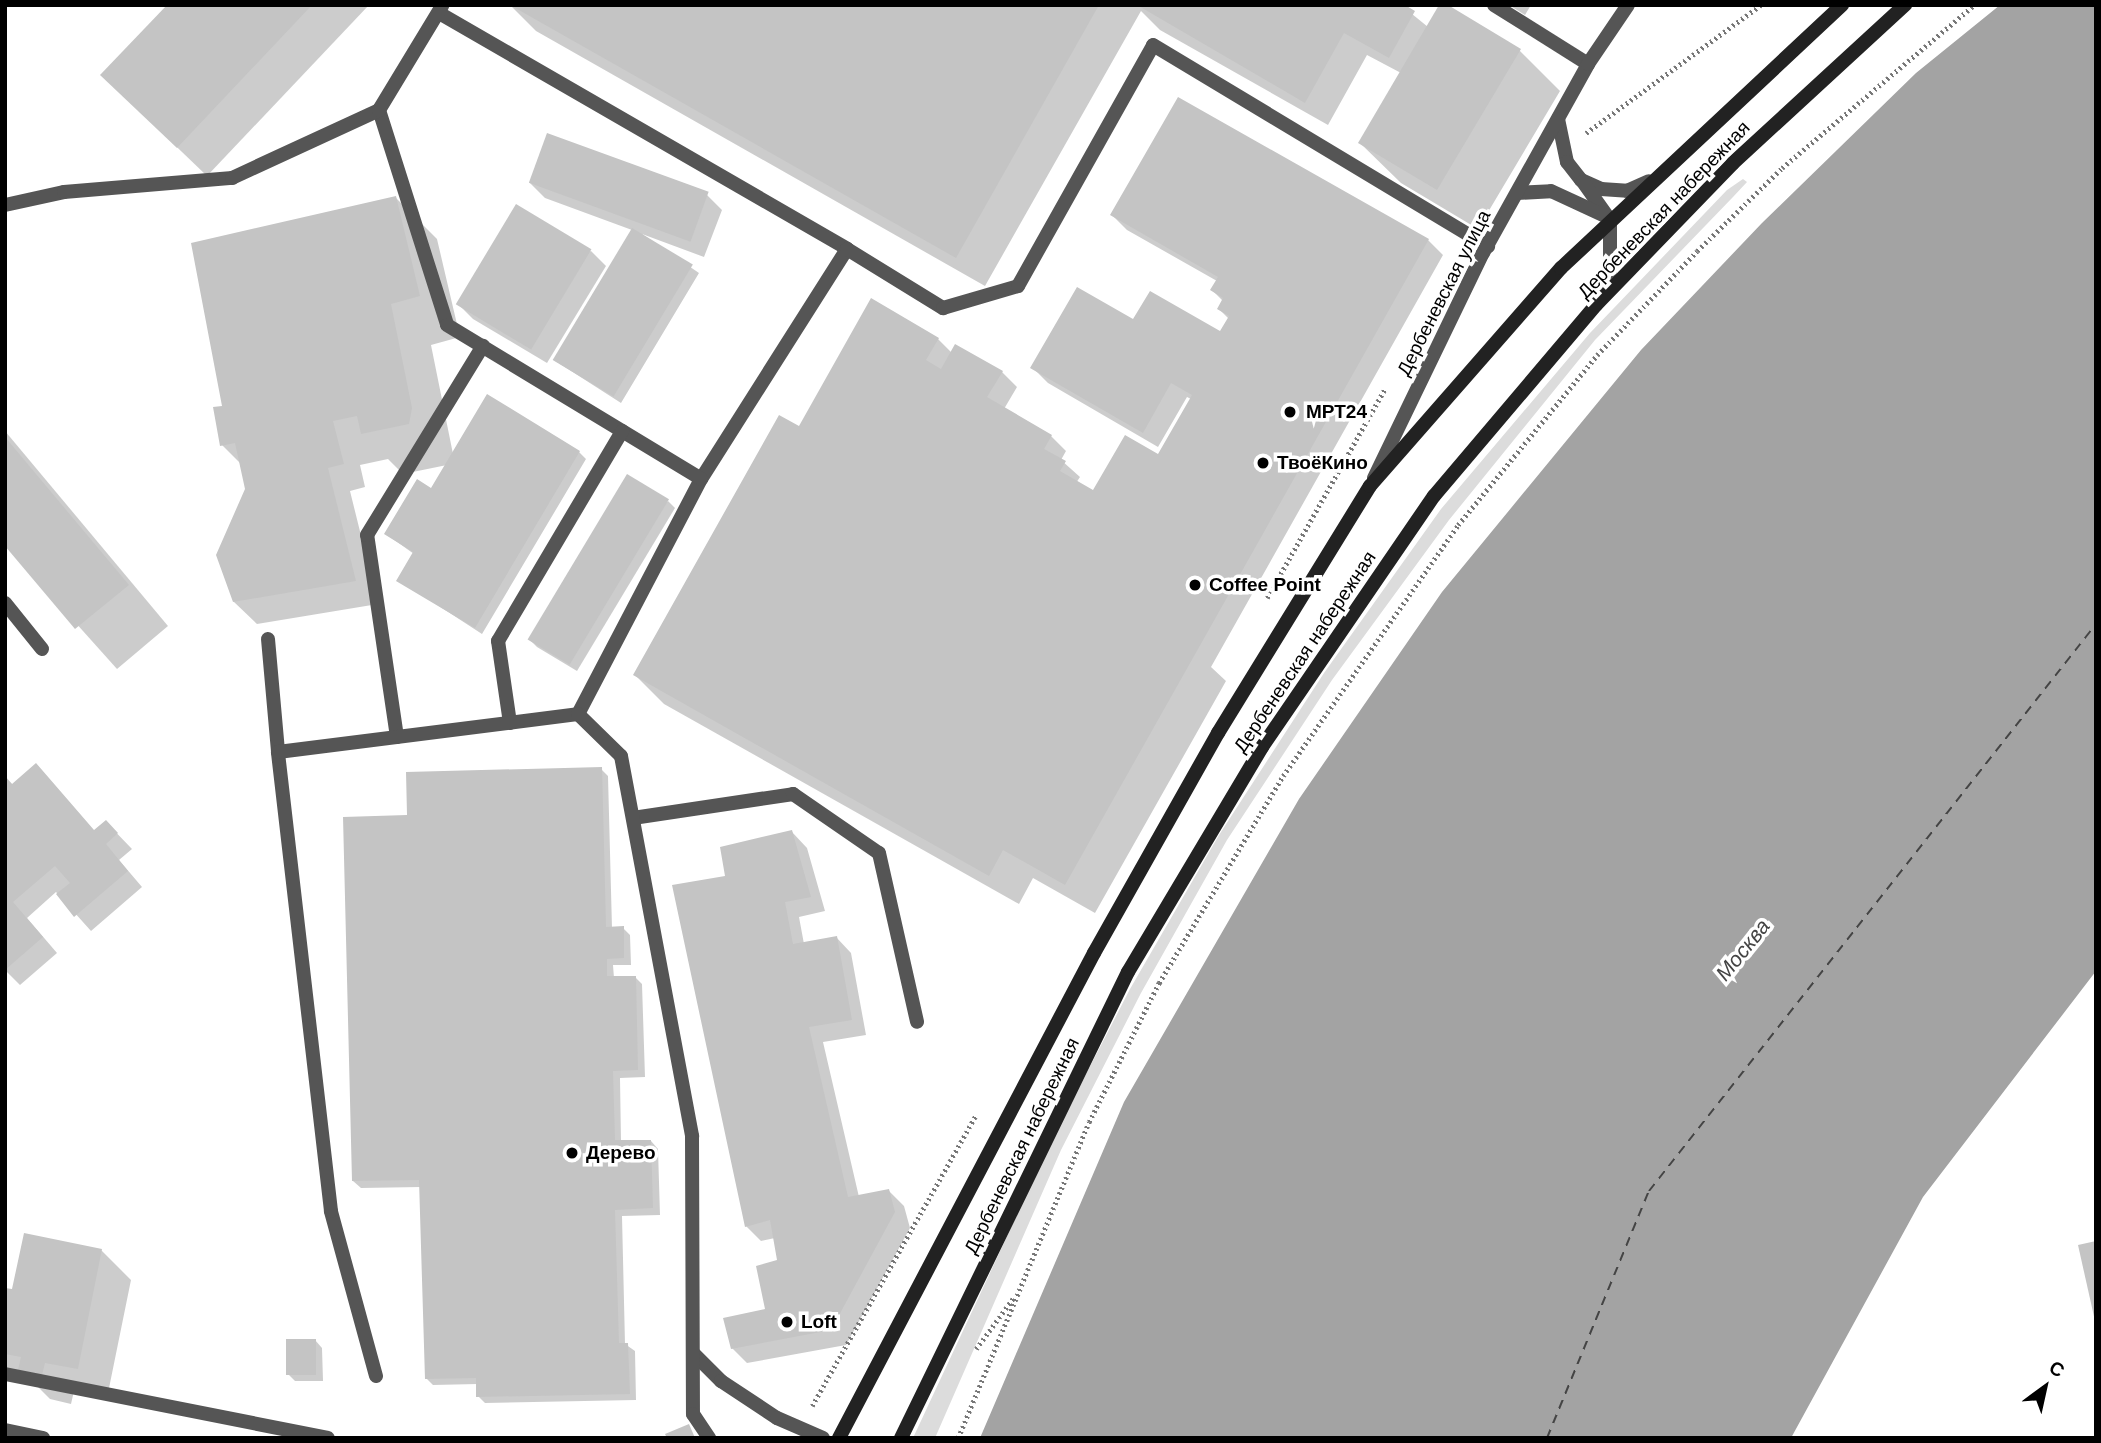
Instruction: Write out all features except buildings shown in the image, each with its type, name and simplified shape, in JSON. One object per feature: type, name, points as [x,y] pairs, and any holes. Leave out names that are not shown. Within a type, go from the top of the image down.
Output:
[{"type":"main road","name":"Дербеневская набережная","points":[[839,1438],[1094,953],[1218,733],[1370,486],[1560,268],[1649,181],[1842,5]]},
{"type":"main road","name":"Дербеневская набережная","points":[[901,1438],[1129,972],[1262,747],[1434,496],[1596,305],[1733,163],[1905,5]]},
{"type":"street","points":[[1494,5],[1588,64]]},
{"type":"street","name":"Дербеневская улица","points":[[1370,486],[1488,246],[1588,64],[1628,5]]},
{"type":"street","points":[[5,205],[64,192],[232,178],[379,110],[441,9],[943,308],[1018,286],[1153,45],[1488,246]]},
{"type":"street","points":[[379,110],[447,325],[701,479]]},
{"type":"street","points":[[1558,119],[1567,162],[1610,220],[1611,271],[1596,305]]},
{"type":"street","points":[[1581,180],[1601,189],[1627,191],[1649,181]]},
{"type":"street","points":[[1517,194],[1551,191],[1610,220]]},
{"type":"street","points":[[578,714],[701,479],[847,249]]},
{"type":"street","points":[[397,737],[367,535],[482,346]]},
{"type":"street","points":[[510,723],[498,641],[622,431]]},
{"type":"street","points":[[5,603],[43,649]]},
{"type":"street","points":[[268,639],[278,752],[331,1211],[376,1376]]},
{"type":"street","points":[[278,752],[578,714]]},
{"type":"street","points":[[578,714],[621,755],[692,1136],[693,1414],[709,1438]]},
{"type":"street","points":[[633,818],[793,794],[879,853],[917,1022]]},
{"type":"street","points":[[693,1353],[721,1381],[777,1418],[823,1438]]},
{"type":"street","points":[[5,1374],[328,1438]]},
{"type":"street","points":[[5,1430],[43,1438]]},
{"type":"path","points":[[1581,136],[1761,5]]},
{"type":"path","points":[[958,1438],[1089,1122],[1159,983],[1283,776],[1458,525],[1597,355],[1697,251],[1782,168],[1974,5]]},
{"type":"shaded area","points":[[1743,179],[1747,182],[1595,340],[1449,520],[1332,680],[1227,840],[1141,993],[1061,1150],[935,1438],[913,1438],[1051,1142],[1130,989],[1219,835],[1324,673],[1441,509],[1590,333],[1727,190]]},
{"type":"water","name":"Москва","points":[[2000,5],[2096,5],[2096,971],[1923,1197],[1791,1438],[980,1438],[1124,1102],[1299,799],[1442,592],[1641,350],[1762,223],[1916,73]]},
{"type":"ferry route","points":[[1547,1438],[1649,1191],[2096,624]]},
{"type":"place","name":"МРТ24","points":[[1290,412]]},
{"type":"place","name":"ТвоёКино","points":[[1263,463]]},
{"type":"place","name":"Coffee Point","points":[[1195,585]]},
{"type":"place","name":"Дерево","points":[[572,1153]]},
{"type":"place","name":"Loft","points":[[787,1322]]}]
